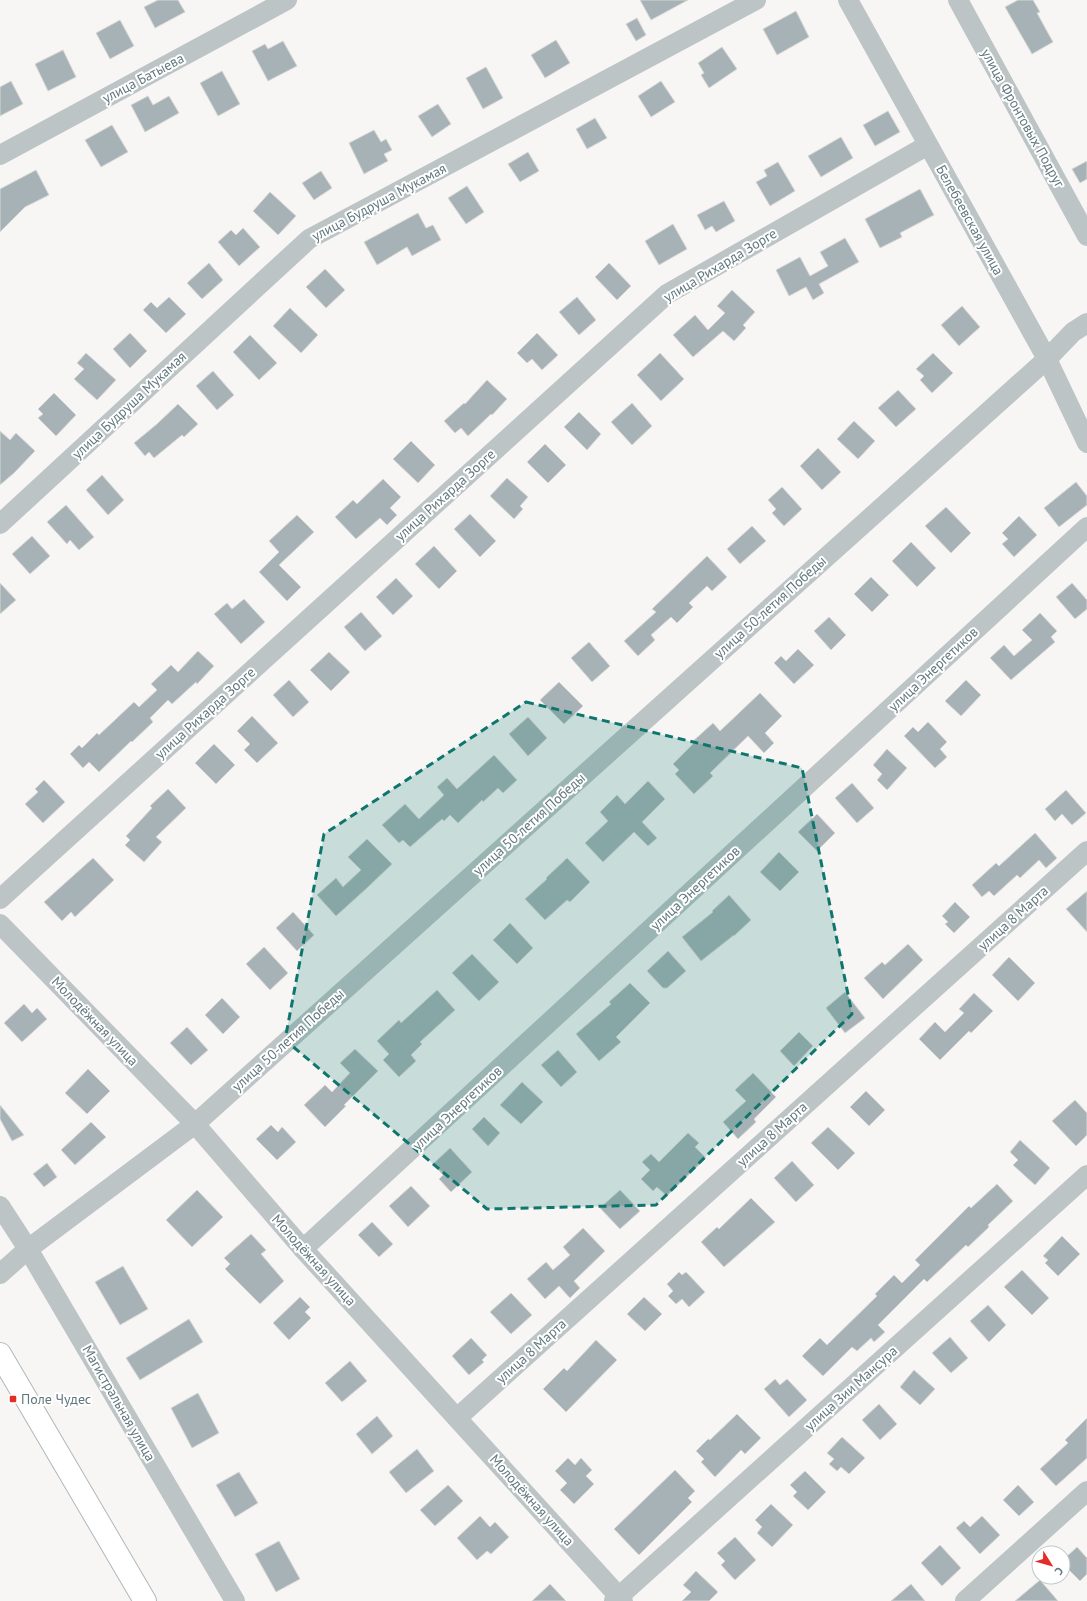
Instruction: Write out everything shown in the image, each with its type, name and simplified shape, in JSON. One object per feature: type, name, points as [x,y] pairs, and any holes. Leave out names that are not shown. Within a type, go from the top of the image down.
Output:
[{"type":"main road","points":[[0,1354],[145,1601]]},
{"type":"street","name":"улица Батыева","points":[[0,155],[287,0]]},
{"type":"street","name":"улица Будруша Мукамая","points":[[0,524],[309,239],[756,0]]},
{"type":"street","name":"Белебеевская улица","points":[[848,0],[1047,359],[1087,443]]},
{"type":"street","name":"улица Фронтовых Подруг","points":[[958,0],[1087,236]]},
{"type":"street","name":"улица Рихарда Зорге","points":[[0,899],[667,294],[928,145]]},
{"type":"street","name":"улица 50-летия Победы","points":[[0,1274],[28,1249],[195,1124],[1047,359],[1073,332],[1087,323]]},
{"type":"street","name":"улица Энергетиков","points":[[303,1249],[1087,527]]},
{"type":"street","name":"улица 8 Марта","points":[[457,1418],[1087,851]]},
{"type":"street","name":"Молодёжная улица","points":[[0,924],[195,1124],[303,1249],[457,1418],[619,1600]]},
{"type":"street","name":"улица Зии Мансура","points":[[619,1600],[1087,1175]]},
{"type":"street","name":"Магистральная улица","points":[[0,1206],[28,1249],[235,1601]]},
{"type":"street","points":[[965,1601],[1087,1491]]},
{"type":"highlighted area","points":[[526,702],[802,768],[852,1014],[656,1205],[487,1209],[285,1040],[324,834]]},
{"type":"building","points":[[158,0],[178,0],[185,12],[155,28],[144,7]]},
{"type":"building","points":[[640,0],[688,0],[651,20]]},
{"type":"building","points":[[1018,0],[1033,0],[1040,12],[1037,13],[1053,42],[1032,54],[1005,7]]},
{"type":"building","points":[[796,11],[809,37],[777,55],[763,29]]},
{"type":"building","points":[[637,18],[646,35],[636,41],[626,24]]},
{"type":"building","points":[[120,20],[134,46],[110,59],[96,33]]},
{"type":"building","points":[[556,40],[570,63],[545,78],[531,55]]},
{"type":"building","points":[[283,41],[297,66],[268,81],[252,51],[265,44],[268,49]]},
{"type":"building","points":[[722,47],[737,69],[709,88],[701,75],[704,73],[698,63]]},
{"type":"building","points":[[63,50],[76,77],[48,91],[35,64]]},
{"type":"building","points":[[486,67],[503,98],[483,109],[466,78]]},
{"type":"building","points":[[222,71],[240,104],[218,116],[200,83]]},
{"type":"building","points":[[11,81],[23,104],[0,116],[0,87]]},
{"type":"building","points":[[661,81],[675,102],[651,117],[638,96]]},
{"type":"building","points":[[148,96],[153,105],[169,96],[179,113],[145,132],[131,105]]},
{"type":"building","points":[[438,104],[451,124],[432,137],[418,116]]},
{"type":"building","points":[[888,111],[900,132],[875,146],[863,125]]},
{"type":"building","points":[[595,118],[607,138],[587,149],[576,129]]},
{"type":"building","points":[[112,125],[128,152],[101,167],[85,140]]},
{"type":"building","points":[[374,130],[381,142],[386,139],[392,150],[384,154],[388,161],[364,174],[349,143]]},
{"type":"building","points":[[841,137],[853,158],[821,177],[808,156]]},
{"type":"building","points":[[528,152],[539,171],[520,182],[508,164]]},
{"type":"building","points":[[1087,161],[1087,179],[1080,183],[1072,169]]},
{"type":"building","points":[[778,162],[795,191],[770,206],[756,182],[767,176],[764,170]]},
{"type":"building","points":[[36,170],[49,195],[25,207],[0,232],[0,189]]},
{"type":"building","points":[[321,171],[332,188],[314,200],[302,183]]},
{"type":"building","points":[[467,186],[484,212],[466,224],[448,198]]},
{"type":"building","points":[[920,189],[934,215],[900,233],[902,237],[880,248],[865,219]]},
{"type":"building","points":[[270,192],[296,216],[278,235],[253,211]]},
{"type":"building","points":[[724,201],[735,221],[716,232],[712,226],[705,230],[697,215]]},
{"type":"building","points":[[418,213],[426,228],[433,225],[441,240],[412,256],[407,247],[377,265],[364,242]]},
{"type":"building","points":[[673,224],[687,249],[659,265],[645,241]]},
{"type":"building","points":[[243,228],[260,247],[239,266],[218,242],[231,230],[236,235]]},
{"type":"building","points":[[845,238],[859,262],[819,284],[824,293],[813,300],[806,287],[789,296],[776,270],[800,257],[810,276],[828,266],[820,252]]},
{"type":"building","points":[[209,263],[223,280],[202,299],[187,283]]},
{"type":"building","points":[[609,263],[631,286],[617,300],[595,277]]},
{"type":"building","points":[[325,269],[345,290],[326,308],[306,287]]},
{"type":"building","points":[[732,290],[755,312],[743,325],[746,328],[734,341],[723,331],[693,357],[673,335],[695,315],[708,330],[725,313],[717,306]]},
{"type":"building","points":[[169,297],[186,314],[166,333],[143,310],[151,302],[157,308]]},
{"type":"building","points":[[577,297],[596,320],[579,335],[559,312]]},
{"type":"building","points":[[962,306],[980,327],[959,346],[941,325]]},
{"type":"building","points":[[290,308],[318,335],[301,353],[273,326]]},
{"type":"building","points":[[130,333],[147,351],[130,368],[113,349]]},
{"type":"building","points":[[537,333],[558,355],[542,370],[532,359],[527,363],[517,353]]},
{"type":"building","points":[[250,335],[277,363],[259,380],[233,352]]},
{"type":"building","points":[[86,353],[116,380],[97,400],[74,379],[84,369],[77,363]]},
{"type":"building","points":[[660,353],[684,379],[661,401],[637,375]]},
{"type":"building","points":[[933,353],[953,373],[932,393],[920,380],[924,376],[916,369]]},
{"type":"building","points":[[213,371],[234,395],[217,410],[196,386]]},
{"type":"building","points":[[487,380],[507,399],[492,415],[491,414],[468,436],[461,428],[455,433],[444,421],[464,403],[465,404]]},
{"type":"building","points":[[898,390],[916,409],[896,427],[878,408]]},
{"type":"building","points":[[54,393],[76,415],[56,436],[38,418],[43,414],[38,409]]},
{"type":"building","points":[[632,403],[652,426],[632,445],[611,422]]},
{"type":"building","points":[[178,404],[198,424],[184,437],[182,435],[154,458],[149,452],[145,456],[134,443]]},
{"type":"building","points":[[579,412],[601,434],[587,450],[564,427]]},
{"type":"building","points":[[854,421],[875,441],[858,459],[837,439]]},
{"type":"building","points":[[0,431],[10,440],[16,433],[35,451],[0,485]]},
{"type":"building","points":[[411,441],[435,465],[418,483],[393,459]]},
{"type":"building","points":[[545,444],[566,465],[548,483],[527,462]]},
{"type":"building","points":[[818,448],[841,472],[822,490],[800,466]]},
{"type":"building","points":[[102,475],[124,500],[108,515],[86,490]]},
{"type":"building","points":[[507,478],[528,497],[520,506],[523,509],[514,519],[490,496]]},
{"type":"building","points":[[383,479],[401,497],[390,508],[397,515],[387,525],[380,518],[356,539],[335,517],[353,500],[357,504]]},
{"type":"building","points":[[1076,482],[1087,496],[1087,505],[1059,527],[1044,508]]},
{"type":"building","points":[[782,487],[802,509],[784,526],[772,513],[776,509],[768,500]]},
{"type":"building","points":[[66,505],[94,537],[79,550],[70,540],[67,544],[47,522]]},
{"type":"building","points":[[946,507],[971,533],[951,553],[925,526]]},
{"type":"building","points":[[470,514],[496,541],[480,557],[454,529]]},
{"type":"building","points":[[297,515],[314,532],[279,565],[301,587],[287,601],[259,572],[279,552],[269,541]]},
{"type":"building","points":[[1019,516],[1037,535],[1014,557],[1002,544],[1008,539],[1002,533]]},
{"type":"building","points":[[752,526],[766,541],[740,564],[727,549]]},
{"type":"building","points":[[32,536],[50,556],[30,574],[12,554]]},
{"type":"building","points":[[911,542],[936,568],[917,587],[892,561]]},
{"type":"building","points":[[434,546],[457,571],[439,589],[415,564]]},
{"type":"building","points":[[707,556],[727,577],[712,591],[707,586],[689,603],[693,607],[677,623],[671,617],[651,635],[655,640],[638,656],[624,641],[656,612],[652,609]]},
{"type":"building","points":[[871,577],[889,595],[872,612],[854,594]]},
{"type":"building","points":[[396,578],[413,596],[393,615],[376,597]]},
{"type":"building","points":[[0,583],[16,600],[0,614]]},
{"type":"building","points":[[1072,583],[1087,600],[1087,609],[1075,619],[1056,597]]},
{"type":"building","points":[[244,599],[265,622],[241,644],[214,614],[227,603],[232,609]]},
{"type":"building","points":[[361,612],[382,636],[365,651],[344,627]]},
{"type":"building","points":[[1040,613],[1057,631],[1051,637],[1055,642],[1011,680],[990,658],[1004,645],[1014,656],[1032,640],[1022,630]]},
{"type":"building","points":[[829,617],[846,635],[831,650],[814,631]]},
{"type":"building","points":[[589,642],[610,666],[592,682],[571,658]]},
{"type":"building","points":[[798,649],[814,665],[794,684],[774,663],[781,656],[786,661]]},
{"type":"building","points":[[198,651],[214,666],[197,684],[196,682],[172,704],[168,700],[150,718],[153,722],[99,772],[89,762],[83,768],[70,754],[79,745],[82,748],[97,733],[99,735],[134,702],[139,707],[157,690],[151,684],[171,665],[178,672]]},
{"type":"building","points":[[329,652],[350,672],[331,691],[310,670]]},
{"type":"building","points":[[289,680],[309,702],[293,717],[273,695]]},
{"type":"building","points":[[966,680],[981,695],[961,716],[945,701]]},
{"type":"building","points":[[559,682],[583,706],[564,724],[540,700]]},
{"type":"building","points":[[760,693],[782,716],[765,733],[774,743],[764,753],[748,736],[710,773],[713,776],[694,794],[675,774],[679,770],[673,764],[693,744],[692,742],[713,723],[720,731]]},
{"type":"building","points":[[252,716],[278,743],[257,763],[244,750],[250,744],[237,731]]},
{"type":"building","points":[[528,717],[547,738],[528,756],[509,734]]},
{"type":"building","points":[[928,722],[947,742],[940,749],[947,757],[935,768],[904,736],[913,727],[918,732]]},
{"type":"building","points":[[214,744],[235,765],[216,784],[195,763]]},
{"type":"building","points":[[887,749],[907,768],[887,790],[877,780],[882,774],[873,765]]},
{"type":"building","points":[[494,755],[517,780],[503,793],[498,788],[483,802],[482,800],[458,823],[450,815],[444,821],[442,819],[410,847],[403,840],[399,843],[382,825],[405,804],[419,819],[444,795],[437,787],[447,778],[457,789]]},
{"type":"building","points":[[44,780],[65,802],[43,823],[25,804],[38,792],[35,789]]},
{"type":"building","points":[[648,781],[665,799],[642,822],[657,838],[648,846],[634,832],[603,862],[585,843],[608,821],[600,812],[617,795],[625,804]]},
{"type":"building","points":[[852,783],[874,808],[857,823],[835,798]]},
{"type":"building","points":[[168,789],[186,808],[156,837],[162,842],[144,862],[125,845],[130,840],[126,836],[152,808],[150,806]]},
{"type":"building","points":[[1066,790],[1086,813],[1072,825],[1062,814],[1055,821],[1045,809]]},
{"type":"building","points":[[817,814],[835,833],[817,851],[798,832]]},
{"type":"building","points":[[1035,833],[1057,858],[1046,868],[1039,860],[1020,878],[1017,875],[994,896],[989,891],[982,897],[972,885],[996,863],[999,866]]},
{"type":"building","points":[[367,839],[392,864],[336,916],[317,895],[336,878],[343,887],[361,870],[348,857]]},
{"type":"building","points":[[779,852],[799,872],[780,891],[760,872]]},
{"type":"building","points":[[93,858],[114,880],[75,917],[71,912],[62,921],[44,902]]},
{"type":"building","points":[[567,858],[590,882],[570,902],[567,900],[545,920],[525,899]]},
{"type":"building","points":[[1087,891],[1087,932],[1066,909]]},
{"type":"building","points":[[729,895],[751,920],[734,936],[701,961],[682,937],[713,912],[712,911]]},
{"type":"building","points":[[955,902],[970,917],[954,933],[945,924],[948,922],[942,916]]},
{"type":"building","points":[[293,912],[314,935],[297,951],[276,928]]},
{"type":"building","points":[[510,923],[533,948],[517,964],[493,940]]},
{"type":"building","points":[[908,944],[923,960],[883,999],[864,978],[882,962],[885,965]]},
{"type":"building","points":[[264,947],[288,973],[270,990],[246,964]]},
{"type":"building","points":[[668,951],[686,971],[667,988],[663,988],[647,971]]},
{"type":"building","points":[[472,954],[499,982],[479,1001],[452,973]]},
{"type":"building","points":[[1009,957],[1035,983],[1018,1001],[992,975]]},
{"type":"building","points":[[630,983],[650,1003],[616,1037],[621,1042],[599,1061],[576,1034],[611,1004],[609,1002]]},
{"type":"building","points":[[437,990],[455,1010],[420,1042],[422,1044],[411,1055],[416,1061],[399,1077],[383,1060],[389,1054],[377,1041],[399,1020],[401,1023]]},
{"type":"building","points":[[845,992],[865,1018],[845,1033],[826,1008]]},
{"type":"building","points":[[974,993],[993,1011],[971,1033],[969,1031],[940,1060],[919,1039],[935,1022],[945,1032],[964,1013],[959,1009]]},
{"type":"building","points":[[222,998],[240,1017],[223,1034],[205,1015]]},
{"type":"building","points":[[24,1004],[32,1013],[37,1008],[47,1019],[22,1042],[4,1023]]},
{"type":"building","points":[[187,1027],[208,1050],[191,1065],[170,1043]]},
{"type":"building","points":[[799,1032],[813,1046],[794,1066],[780,1051]]},
{"type":"building","points":[[355,1049],[378,1071],[344,1105],[346,1106],[325,1127],[304,1105],[325,1085],[332,1092],[350,1073],[340,1063]]},
{"type":"building","points":[[558,1050],[577,1072],[561,1087],[541,1065]]},
{"type":"building","points":[[88,1069],[110,1091],[87,1114],[65,1093]]},
{"type":"building","points":[[753,1073],[776,1097],[754,1119],[756,1122],[738,1139],[723,1122],[746,1101],[735,1090]]},
{"type":"building","points":[[522,1082],[543,1102],[521,1124],[500,1105]]},
{"type":"building","points":[[866,1091],[885,1110],[869,1126],[850,1107]]},
{"type":"building","points":[[1075,1100],[1087,1113],[1087,1135],[1076,1146],[1052,1121]]},
{"type":"building","points":[[0,1105],[24,1135],[12,1141],[0,1119]]},
{"type":"building","points":[[484,1117],[500,1133],[488,1146],[472,1129]]},
{"type":"building","points":[[91,1122],[106,1137],[75,1165],[61,1150]]},
{"type":"building","points":[[271,1125],[278,1132],[282,1127],[296,1142],[277,1160],[256,1139]]},
{"type":"building","points":[[828,1127],[855,1153],[838,1170],[811,1143]]},
{"type":"building","points":[[688,1133],[699,1143],[695,1147],[706,1158],[667,1196],[657,1187],[653,1191],[641,1179],[650,1170],[642,1162],[651,1154],[659,1162]]},
{"type":"building","points":[[1020,1140],[1050,1168],[1035,1185],[1013,1165],[1018,1160],[1010,1152]]},
{"type":"building","points":[[450,1148],[472,1172],[451,1192],[439,1179],[443,1175],[433,1164]]},
{"type":"building","points":[[792,1161],[814,1185],[796,1202],[774,1178]]},
{"type":"building","points":[[47,1163],[57,1177],[44,1187],[33,1174]]},
{"type":"building","points":[[997,1184],[1013,1201],[968,1247],[966,1245],[927,1282],[924,1279],[878,1325],[885,1332],[874,1342],[871,1338],[857,1351],[852,1347],[823,1376],[802,1356],[820,1338],[827,1345],[877,1296],[875,1294],[894,1275],[902,1283],[920,1265],[915,1260],[969,1206],[971,1208]]},
{"type":"building","points":[[411,1186],[430,1206],[408,1227],[389,1206]]},
{"type":"building","points":[[197,1190],[223,1217],[192,1247],[166,1220]]},
{"type":"building","points":[[620,1190],[640,1211],[620,1229],[600,1208]]},
{"type":"building","points":[[751,1198],[775,1222],[724,1267],[701,1242],[717,1227],[719,1229]]},
{"type":"building","points":[[372,1222],[393,1244],[379,1257],[358,1235]]},
{"type":"building","points":[[583,1228],[605,1251],[574,1281],[580,1288],[570,1298],[559,1286],[545,1299],[527,1279],[546,1262],[553,1270],[570,1255],[563,1247]]},
{"type":"building","points":[[251,1234],[266,1250],[261,1254],[284,1281],[260,1304],[225,1269],[230,1264],[224,1258]]},
{"type":"building","points":[[1062,1236],[1080,1254],[1058,1276],[1045,1263],[1048,1260],[1043,1256]]},
{"type":"building","points":[[123,1266],[148,1309],[120,1325],[95,1282]]},
{"type":"building","points":[[1022,1270],[1049,1298],[1032,1315],[1004,1287]]},
{"type":"building","points":[[679,1272],[682,1275],[686,1272],[705,1292],[689,1307],[682,1299],[676,1304],[668,1296],[673,1291],[667,1284]]},
{"type":"building","points":[[511,1293],[532,1315],[511,1334],[490,1312]]},
{"type":"building","points":[[300,1297],[310,1307],[305,1312],[311,1318],[289,1340],[273,1323]]},
{"type":"building","points":[[644,1297],[662,1314],[645,1331],[627,1314]]},
{"type":"building","points":[[988,1305],[1006,1325],[989,1342],[970,1321]]},
{"type":"building","points":[[189,1319],[203,1342],[140,1380],[126,1358]]},
{"type":"building","points":[[950,1337],[968,1358],[951,1373],[932,1353]]},
{"type":"building","points":[[471,1338],[487,1355],[482,1360],[484,1362],[469,1375],[452,1356]]},
{"type":"building","points":[[596,1340],[617,1360],[566,1412],[543,1389],[564,1368],[567,1371]]},
{"type":"building","points":[[350,1361],[367,1381],[342,1402],[325,1383]]},
{"type":"building","points":[[914,1370],[935,1389],[920,1405],[900,1387]]},
{"type":"building","points":[[775,1379],[780,1385],[787,1379],[807,1400],[789,1417],[764,1389]]},
{"type":"building","points":[[198,1393],[219,1433],[192,1448],[171,1408]]},
{"type":"building","points":[[879,1404],[897,1424],[880,1440],[862,1420]]},
{"type":"building","points":[[737,1414],[761,1438],[745,1454],[741,1450],[715,1477],[701,1462],[704,1459],[696,1451],[708,1439],[710,1440]]},
{"type":"building","points":[[377,1416],[393,1436],[372,1454],[356,1434]]},
{"type":"building","points":[[1087,1418],[1087,1458],[1056,1486],[1040,1469],[1068,1443],[1065,1440]]},
{"type":"building","points":[[842,1437],[865,1458],[849,1474],[841,1467],[837,1471],[829,1464],[834,1459],[827,1453]]},
{"type":"building","points":[[417,1449],[434,1471],[406,1493],[389,1472]]},
{"type":"building","points":[[568,1458],[575,1465],[581,1458],[592,1470],[586,1476],[594,1484],[574,1504],[560,1490],[567,1483],[555,1471]]},
{"type":"building","points":[[675,1470],[695,1491],[688,1498],[692,1502],[639,1555],[614,1529]]},
{"type":"building","points":[[805,1471],[826,1492],[808,1510],[793,1496],[797,1492],[790,1485]]},
{"type":"building","points":[[239,1472],[258,1503],[235,1517],[216,1485]]},
{"type":"building","points":[[448,1485],[463,1501],[435,1526],[420,1510]]},
{"type":"building","points":[[1018,1485],[1034,1502],[1019,1516],[1003,1500]]},
{"type":"building","points":[[771,1504],[793,1525],[772,1547],[757,1533],[762,1527],[755,1520]]},
{"type":"building","points":[[480,1516],[490,1527],[495,1522],[509,1537],[491,1554],[487,1551],[477,1560],[457,1538]]},
{"type":"building","points":[[982,1516],[1000,1535],[980,1554],[956,1528],[964,1521],[970,1527]]},
{"type":"building","points":[[735,1537],[756,1560],[735,1580],[721,1565],[725,1561],[717,1553]]},
{"type":"building","points":[[279,1541],[300,1579],[276,1592],[255,1554]]},
{"type":"building","points":[[940,1545],[961,1568],[942,1586],[921,1563]]},
{"type":"building","points":[[1077,1547],[1087,1558],[1087,1574],[1080,1581],[1071,1572],[1071,1553]]},
{"type":"building","points":[[696,1571],[718,1592],[709,1601],[682,1601],[691,1592],[683,1585]]},
{"type":"building","points":[[550,1584],[566,1601],[532,1601]]},
{"type":"building","points":[[911,1584],[925,1601],[891,1601]]},
{"type":"building","points":[[1034,1585],[1044,1585],[1058,1601],[1015,1601]]},
{"type":"place","name":"Поле Чудес","points":[[13,1399]]}]
